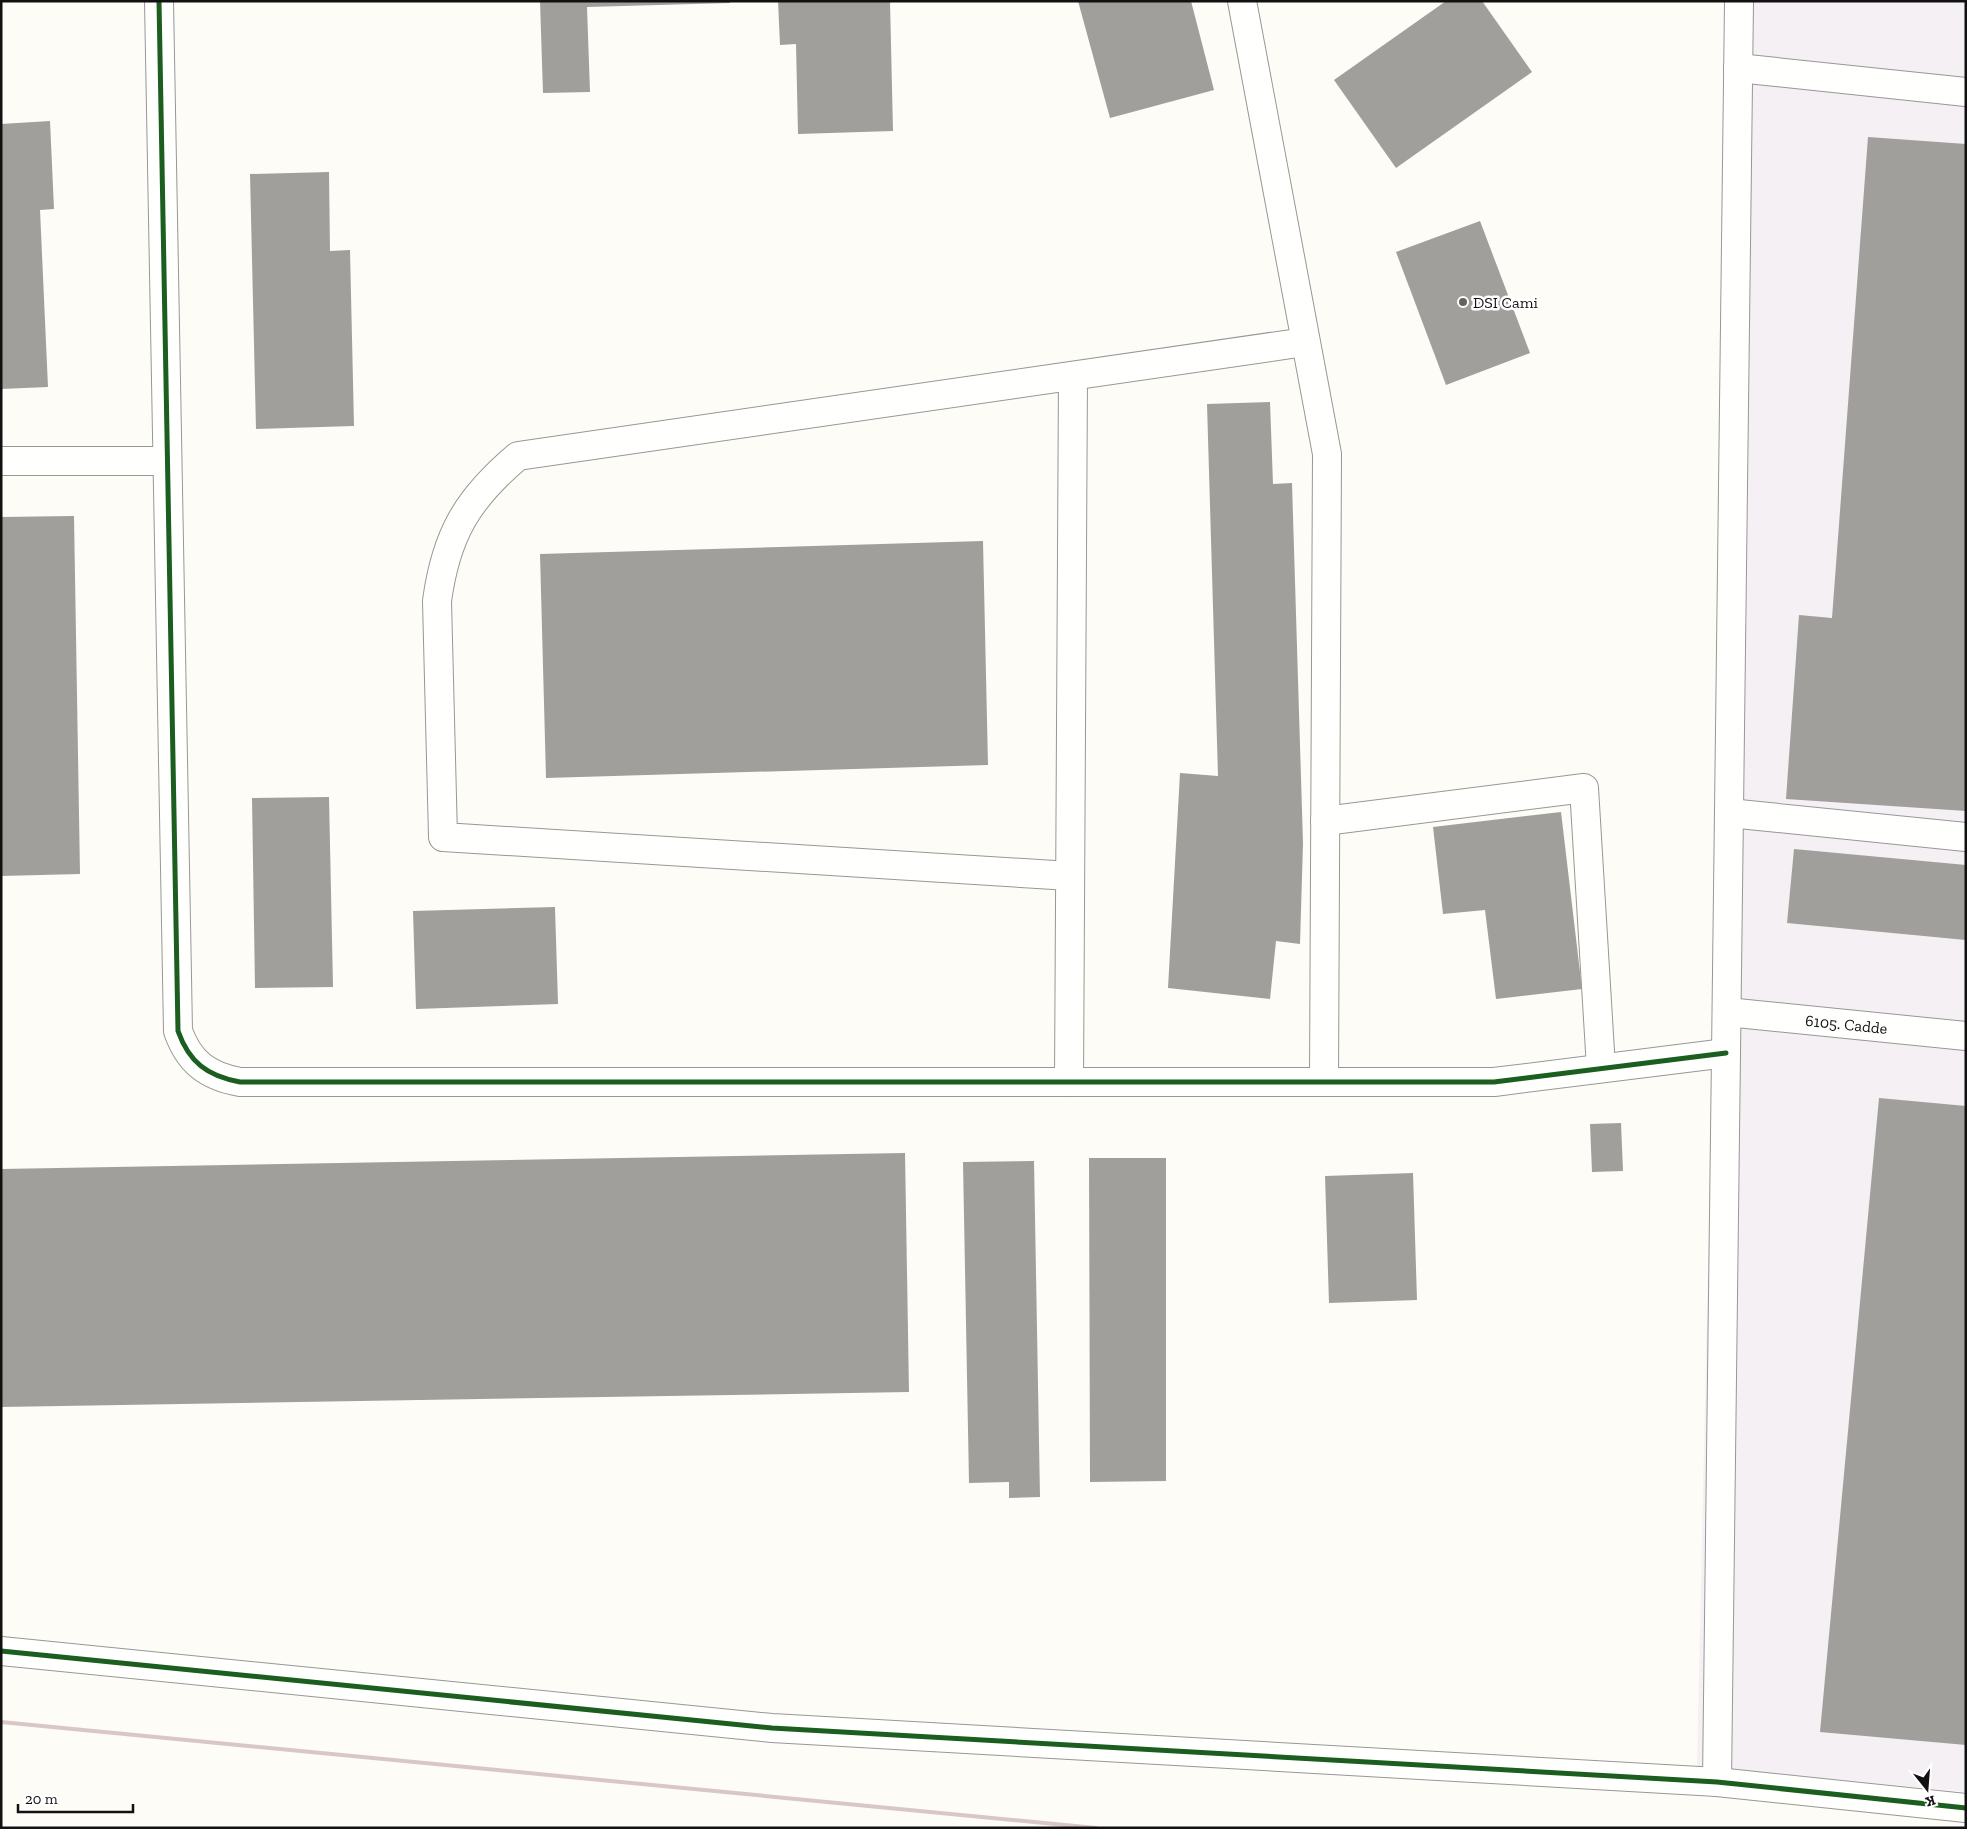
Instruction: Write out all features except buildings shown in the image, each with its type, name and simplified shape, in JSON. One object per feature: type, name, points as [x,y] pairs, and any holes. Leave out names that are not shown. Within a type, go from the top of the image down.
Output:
[{"type":"street","points":[[159,1],[178,1031],[189,1054],[197,1064],[210,1073],[224,1079],[240,1082],[1494,1082],[1726,1053]]},
{"type":"street","points":[[1242,1],[1327,454],[1324,1081]]},
{"type":"street","points":[[1717,1782],[1739,1]]},
{"type":"street","points":[[1738,68],[1966,92]]},
{"type":"street","points":[[1070,876],[443,837],[437,601],[443,568],[457,527],[473,500],[494,477],[518,456],[1306,342]]},
{"type":"street","points":[[1069,1082],[1074,376]]},
{"type":"street","points":[[1,461],[167,461]]},
{"type":"street","points":[[1325,821],[1584,788],[1600,1068]]},
{"type":"street","points":[[1729,813],[1966,837]]},
{"type":"street","name":"6105. Cadde","points":[[1727,1012],[1966,1036]]},
{"type":"street","points":[[1,1651],[772,1728],[1717,1782],[1966,1808]]},
{"type":"shaded area","points":[[1736,1],[1966,1],[1966,1792],[1697,1766]]},
{"type":"railway","points":[[1,1722],[1096,1828]]},
{"type":"cycle path","points":[[159,1],[178,1031],[182,1042],[201,1066],[218,1076],[240,1082],[1494,1082],[1726,1053]]},
{"type":"cycle path","points":[[1,1651],[772,1728],[1717,1782],[1966,1808]]},
{"type":"place","name":"DSI Cami","points":[[1463,302]]}]
